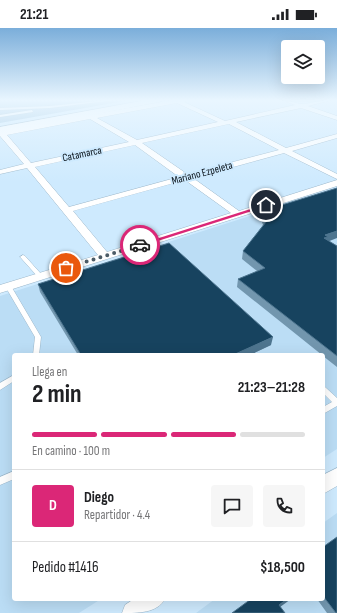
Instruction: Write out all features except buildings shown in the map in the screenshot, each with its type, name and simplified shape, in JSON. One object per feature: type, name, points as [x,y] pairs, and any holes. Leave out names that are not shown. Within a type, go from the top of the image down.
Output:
[{"type":"main road","points":[[1,131],[18,127]]},
{"type":"main road","points":[[1,131],[20,127]]},
{"type":"street","points":[[25,127],[1,131],[105,256]]},
{"type":"street","points":[[109,127],[137,143],[238,214]]},
{"type":"street","name":"Catamarca","points":[[0,172],[205,127]]},
{"type":"street","points":[[239,127],[337,177]]},
{"type":"street","name":"Mariano Ezpeleta","points":[[67,210],[337,136]]},
{"type":"street","points":[[4,287],[337,183]]},
{"type":"street","points":[[325,484],[337,476]]},
{"type":"street","points":[[133,613],[151,601]]},
{"type":"lane","points":[[23,257],[40,276]]},
{"type":"lane","points":[[4,287],[38,337],[36,353]]},
{"type":"lane","points":[[0,387],[12,379]]},
{"type":"lane","points":[[325,391],[337,402],[325,410]]},
{"type":"lane","points":[[0,481],[12,476]]},
{"type":"shaded area","points":[[337,188],[337,449],[325,457],[325,353],[12,353],[12,601],[98,601],[79,613],[0,613],[0,296]]},
{"type":"shaded area","points":[[337,513],[337,613],[196,613],[212,601],[325,601],[325,522]]},
{"type":"way so far","points":[[66,268],[140,245]]},
{"type":"route","points":[[140,245],[266,205]]}]
